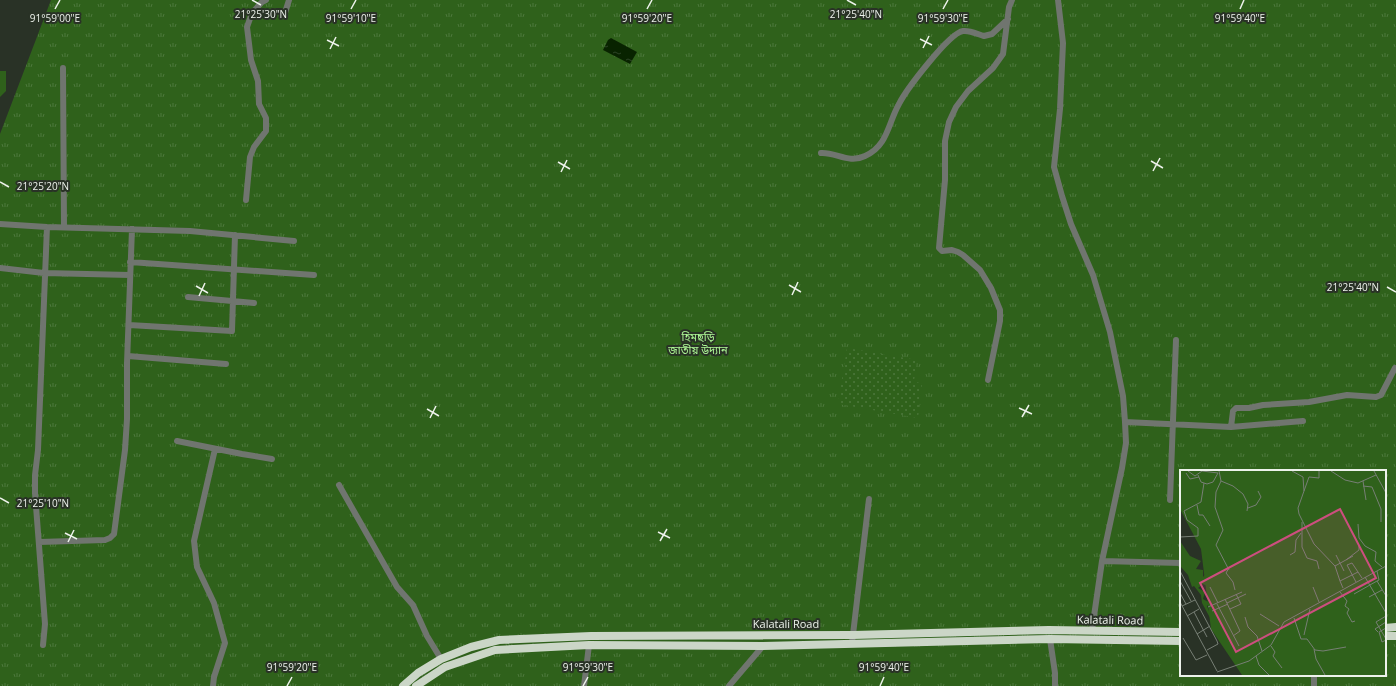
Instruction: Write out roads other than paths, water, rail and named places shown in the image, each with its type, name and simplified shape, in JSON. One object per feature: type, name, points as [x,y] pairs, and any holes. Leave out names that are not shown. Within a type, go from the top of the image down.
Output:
[{"type":"highway","points":[[1386,628],[1396,627]]},
{"type":"highway","name":"Kalatali Road","points":[[416,686],[445,667],[495,650],[589,645],[763,646],[852,639],[1092,630],[1180,632]]},
{"type":"highway","name":"Kalatali Road","points":[[403,686],[418,673],[441,659],[471,647],[499,640],[591,636],[742,635],[852,639],[1180,640]]},
{"type":"highway","points":[[742,635],[744,646]]},
{"type":"street","points":[[246,200],[250,157],[254,147],[266,131],[266,118],[259,104],[258,81],[251,60],[247,27],[252,13],[262,2],[266,0]]},
{"type":"street","points":[[284,16],[288,0]]},
{"type":"street","points":[[988,380],[1000,321],[1000,310],[991,288],[980,270],[963,255],[952,250],[942,251],[939,248],[945,180],[945,142],[949,122],[956,107],[968,91],[993,68],[1003,54],[1009,7],[1012,0]]},
{"type":"street","points":[[1058,0],[1063,44],[1060,108],[1054,167],[1071,224],[1093,275],[1110,332],[1123,396],[1125,422],[1126,443],[1102,561],[1092,630]]},
{"type":"street","points":[[821,153],[827,153],[841,158],[855,159],[869,154],[883,142],[898,104],[912,82],[931,59],[951,39],[962,30],[984,36],[992,34],[1008,19]]},
{"type":"street","points":[[63,68],[64,227]]},
{"type":"street","points":[[0,224],[47,227],[190,231],[294,241]]},
{"type":"street","points":[[43,645],[44,624],[35,475],[38,450],[47,227]]},
{"type":"street","points":[[39,542],[105,540],[114,534],[125,450],[132,229]]},
{"type":"street","points":[[129,325],[232,331],[235,235]]},
{"type":"street","points":[[130,262],[314,275]]},
{"type":"street","points":[[0,268],[44,273],[130,275]]},
{"type":"street","points":[[188,297],[254,303]]},
{"type":"street","points":[[1170,500],[1176,340]]},
{"type":"street","points":[[128,356],[226,364]]},
{"type":"street","points":[[1231,426],[1233,411],[1236,408],[1309,402],[1347,395],[1376,397],[1381,395],[1395,368]]},
{"type":"street","points":[[1125,422],[1231,426],[1303,421]]},
{"type":"street","points":[[177,441],[272,459]]},
{"type":"street","points":[[213,686],[214,677],[225,643],[214,603],[198,566],[194,541],[216,449]]},
{"type":"street","points":[[339,485],[398,587],[413,605],[427,636],[441,659]]},
{"type":"street","points":[[852,639],[869,499]]},
{"type":"street","points":[[1102,561],[1180,563]]},
{"type":"street","points":[[1050,639],[1054,686]]},
{"type":"street","points":[[584,686],[589,645]]},
{"type":"street","points":[[729,686],[763,646]]},
{"type":"water","points":[[611,38],[637,52],[630,64],[603,50],[608,40]]},
{"type":"park label","name":"হিমছড়ি জাতীয় উদ্যান","points":[[698,343]]}]
